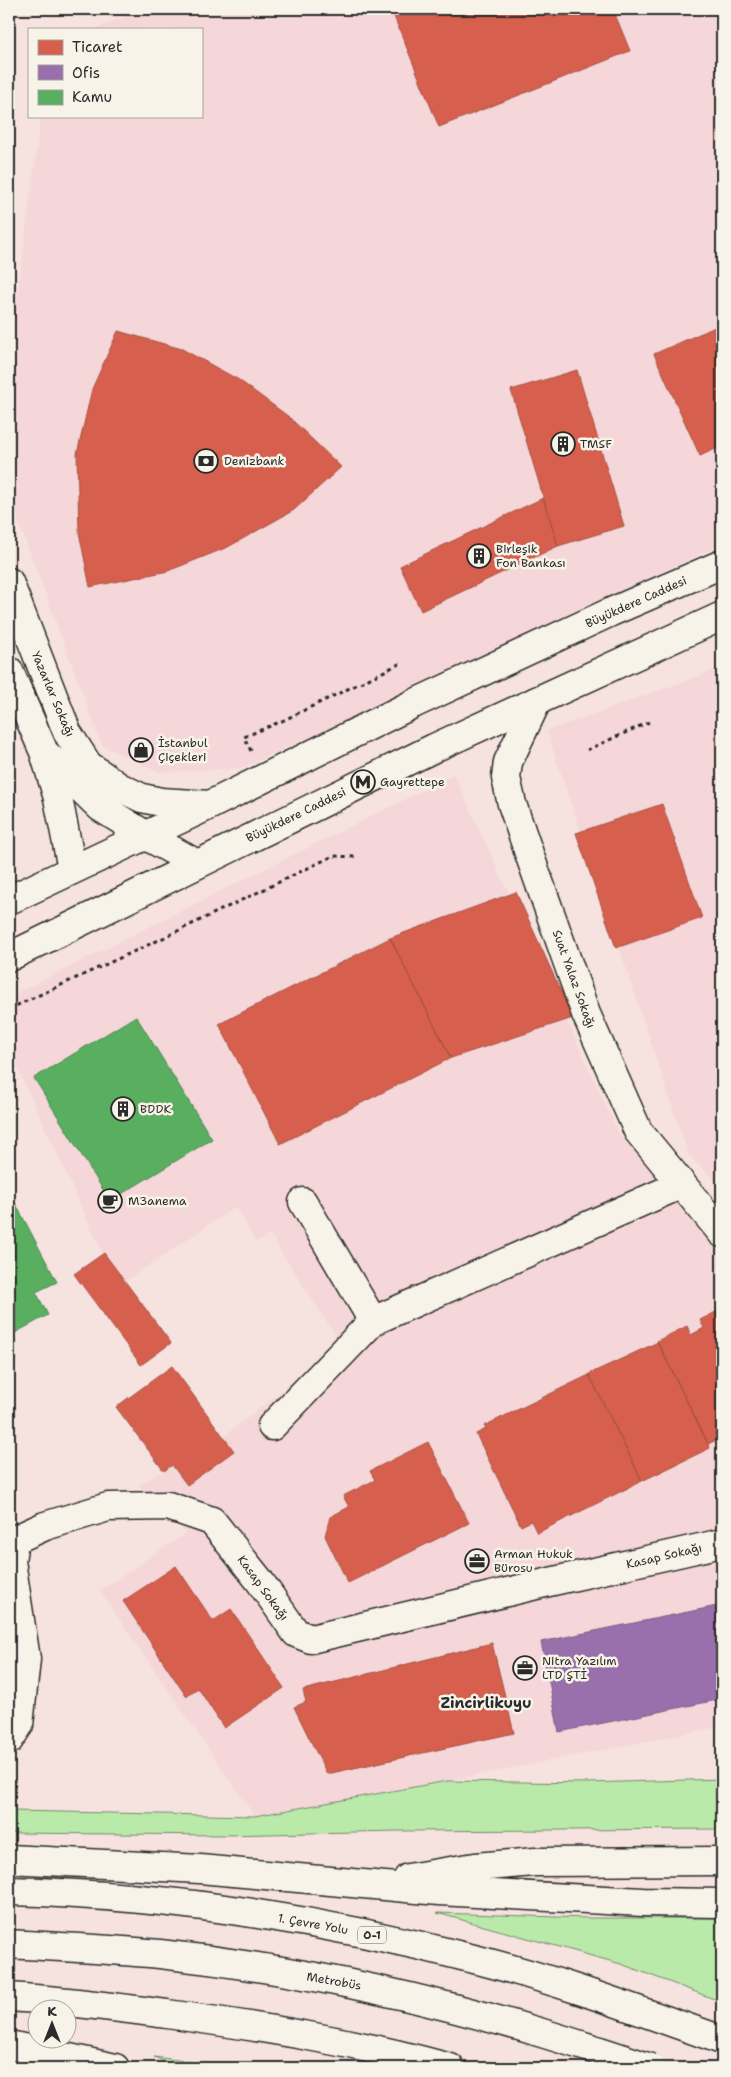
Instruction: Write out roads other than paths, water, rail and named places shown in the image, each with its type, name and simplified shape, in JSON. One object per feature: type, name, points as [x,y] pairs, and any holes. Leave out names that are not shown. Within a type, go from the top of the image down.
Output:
[{"type":"main road","name":"Büyükdere Caddesi","points":[[9,900],[210,805],[412,704],[611,612],[722,564]]},
{"type":"main road","name":"Yazarlar Sokağı","points":[[9,582],[14,614],[67,732],[88,765],[119,787],[142,798],[161,802],[210,805]]},
{"type":"main road","name":"Büyükdere Caddesi","points":[[9,957],[434,748],[722,616]]},
{"type":"main road","points":[[9,671],[44,752],[58,798],[72,869]]},
{"type":"main road","name":"Suat Yalaz Sokağı","points":[[537,701],[508,762],[506,778],[512,804],[586,1014],[638,1131],[722,1233]]},
{"type":"main road","points":[[44,752],[100,807],[197,864]]},
{"type":"main road","points":[[272,1426],[373,1321],[682,1184]]},
{"type":"main road","points":[[303,1202],[373,1321]]},
{"type":"main road","name":"Kasap Sokağı","points":[[9,1740],[19,1724],[26,1659],[11,1561],[14,1540],[45,1526],[108,1507],[168,1506],[212,1521],[259,1580],[296,1633],[311,1639],[545,1582],[722,1543]]},
{"type":"main road","points":[[9,1859],[200,1869],[439,1891],[643,1902],[722,1903]]},
{"type":"main road","points":[[374,1884],[475,1866],[534,1862],[722,1861]]},
{"type":"main road","name":"1. Çevre Yolu","points":[[9,1890],[206,1906],[332,1926],[489,1963],[564,1985],[722,2040]]},
{"type":"main road","name":"Metrobüs","points":[[9,1944],[160,1954],[348,1982],[428,2000],[626,2059],[650,2068]]},
{"type":"main road","points":[[9,1997],[61,2000],[212,2020],[315,2037],[450,2068]]},
{"type":"main road","points":[[9,2046],[115,2068]]},
{"type":"place","name":"TMSF","points":[[563,444]]},
{"type":"place","name":"Denizbank","points":[[206,461]]},
{"type":"place","name":"Birleşik Fon Bankası","points":[[479,556]]},
{"type":"place","name":"İstanbul Çiçekleri","points":[[141,750]]},
{"type":"place","name":"Gayrettepe","points":[[363,782]]},
{"type":"place","name":"BDDK","points":[[123,1109]]},
{"type":"place","name":"M3anema","points":[[110,1201]]},
{"type":"place","name":"Arman Hukuk Bürosu","points":[[477,1561]]},
{"type":"place","name":"Nitra Yazılım LTD ŞTİ","points":[[525,1668]]},
{"type":"district","name":"Zincirlikuyu","points":[[486,1703]]}]
